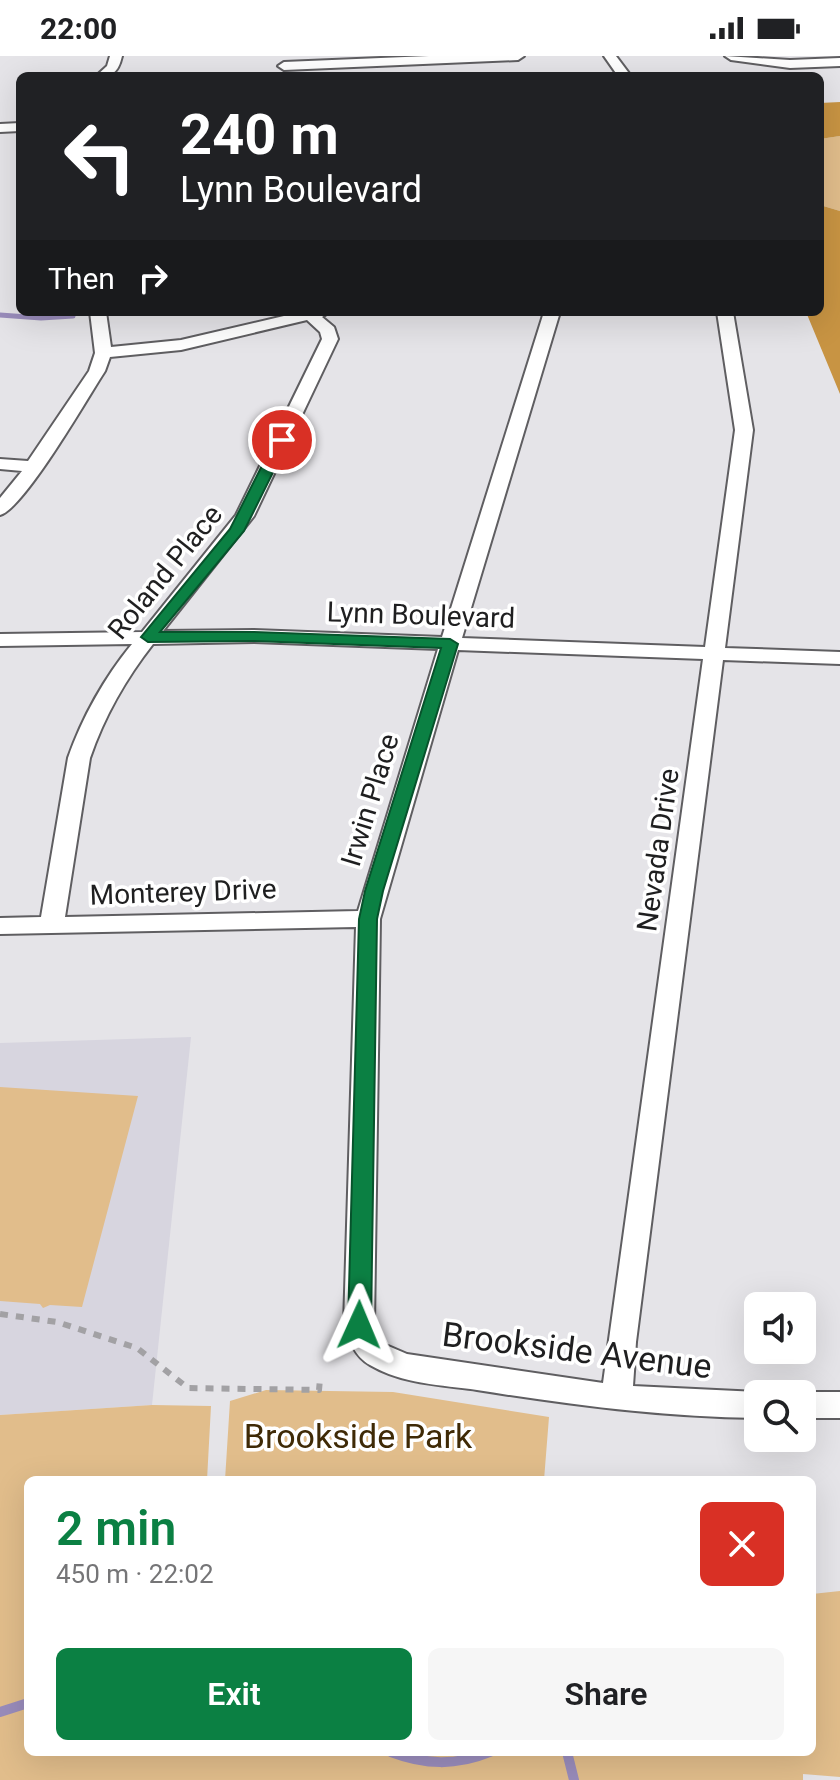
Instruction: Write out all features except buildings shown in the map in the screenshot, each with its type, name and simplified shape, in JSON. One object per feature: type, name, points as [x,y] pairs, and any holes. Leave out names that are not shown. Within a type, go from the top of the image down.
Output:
[{"type":"street","points":[[284,66],[518,56]]},
{"type":"street","points":[[731,56],[840,62]]},
{"type":"street","points":[[0,509],[19,489],[97,371],[103,353],[98,316]]},
{"type":"street","points":[[103,353],[181,345],[306,316]]},
{"type":"street","name":"Roland Place","points":[[52,925],[79,758],[86,738],[125,666],[245,516],[330,339],[328,330],[317,316]]},
{"type":"street","name":"Irwin Place","points":[[359,1325],[368,919],[551,316]]},
{"type":"street","name":"Nevada Drive","points":[[617,1397],[623,1326],[744,430],[726,316]]},
{"type":"street","points":[[0,464],[32,467]]},
{"type":"street","name":"Lynn Boulevard","points":[[0,640],[254,636],[840,658]]},
{"type":"street","name":"Monterey Drive","points":[[0,926],[368,919]]},
{"type":"street","name":"Brookside Avenue","points":[[359,1325],[364,1343],[382,1359],[407,1367],[617,1397],[699,1406],[744,1405]]},
{"type":"street","points":[[816,1405],[840,1405]]},
{"type":"path","points":[[0,1314],[57,1322],[137,1348],[188,1388],[319,1390],[320,1379]]},
{"type":"shaded area","points":[[840,102],[840,136],[824,138],[824,103]]},
{"type":"shaded area","points":[[824,206],[840,211],[840,394],[808,316],[824,316]]},
{"type":"shaded area","points":[[191,1037],[152,1405],[0,1415],[0,1043]]},
{"type":"green space","points":[[840,136],[840,211],[824,206],[824,138]]},
{"type":"green space","points":[[0,1087],[138,1096],[82,1307],[50,1305],[43,1308],[40,1304],[0,1301]]},
{"type":"green space","name":"Brookside Park","points":[[266,1390],[393,1392],[549,1417],[544,1476],[225,1476],[230,1401]]},
{"type":"green space","points":[[152,1405],[211,1406],[207,1476],[24,1476],[24,1756],[816,1756],[816,1594],[840,1591],[840,1777],[803,1774],[803,1780],[0,1780],[0,1415]]},
{"type":"waterway","points":[[0,315],[41,318],[73,316]]},
{"type":"waterway","points":[[0,1712],[24,1704]]},
{"type":"waterway","points":[[405,1756],[440,1762],[480,1756]]},
{"type":"waterway","points":[[568,1756],[574,1780]]},
{"type":"route","points":[[282,440],[237,531],[148,637],[254,636],[450,644],[368,919],[359,1325]]}]
